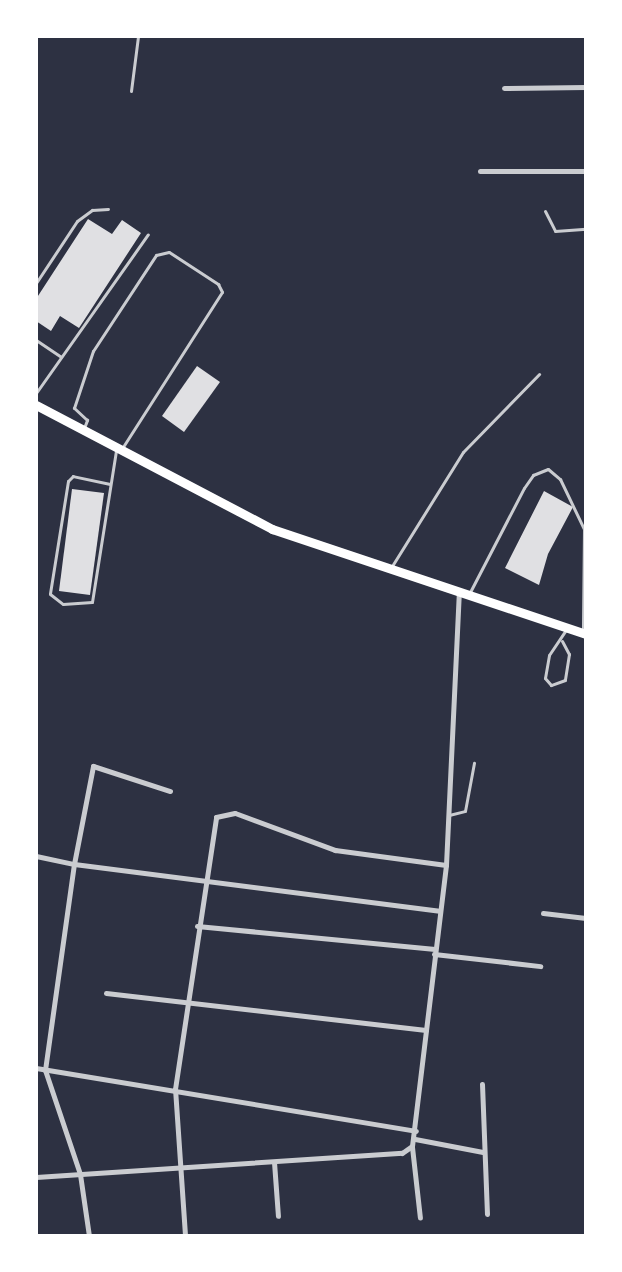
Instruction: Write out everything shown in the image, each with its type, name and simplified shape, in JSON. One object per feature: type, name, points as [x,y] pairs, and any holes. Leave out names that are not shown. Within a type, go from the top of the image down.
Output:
[{"type":"main road","points":[[36,405],[118,451],[272,529],[584,633]]},
{"type":"street","points":[[504,88],[586,87]]},
{"type":"street","points":[[480,171],[586,171]]},
{"type":"street","points":[[420,1218],[412,1146],[446,865],[464,595]]},
{"type":"street","points":[[89,1236],[80,1174],[45,1070],[74,864],[93,766],[170,791]]},
{"type":"street","points":[[185,1235],[175,1089],[203,879],[216,817],[228,811],[335,850],[446,865]]},
{"type":"street","points":[[36,856],[74,864],[439,911]]},
{"type":"street","points":[[543,913],[586,918]]},
{"type":"street","points":[[197,926],[540,966]]},
{"type":"street","points":[[106,993],[426,1030]]},
{"type":"street","points":[[36,1068],[416,1131]]},
{"type":"street","points":[[482,1084],[487,1214]]},
{"type":"street","points":[[415,1139],[483,1152]]},
{"type":"street","points":[[36,1177],[402,1153],[412,1146]]},
{"type":"street","points":[[274,1162],[278,1216]]},
{"type":"lane","points":[[131,91],[138,36]]},
{"type":"lane","points":[[36,283],[77,221],[92,210],[108,209]]},
{"type":"lane","points":[[545,211],[555,231],[586,229]]},
{"type":"lane","points":[[36,393],[148,234]]},
{"type":"lane","points":[[83,432],[87,420],[74,408],[93,351],[156,255],[169,252],[218,284],[222,292],[118,451],[92,602],[63,604],[50,594],[68,481],[73,476],[110,484]]},
{"type":"lane","points":[[36,340],[61,357]]},
{"type":"lane","points":[[390,569],[463,452],[539,374]]},
{"type":"lane","points":[[464,595],[524,488],[533,475],[548,469],[560,479],[584,529],[584,633]]},
{"type":"lane","points":[[562,641],[569,654],[565,680],[551,685],[545,678],[549,655],[562,641],[567,628]]},
{"type":"lane","points":[[449,815],[465,811],[474,763]]},
{"type":"building","points":[[88,219],[112,234],[122,220],[141,233],[79,328],[60,316],[51,331],[36,321],[36,299]]},
{"type":"building","points":[[197,366],[220,382],[184,432],[162,416]]},
{"type":"building","points":[[72,489],[104,493],[90,595],[59,591]]},
{"type":"building","points":[[544,491],[573,507],[548,554],[539,585],[505,568]]}]
